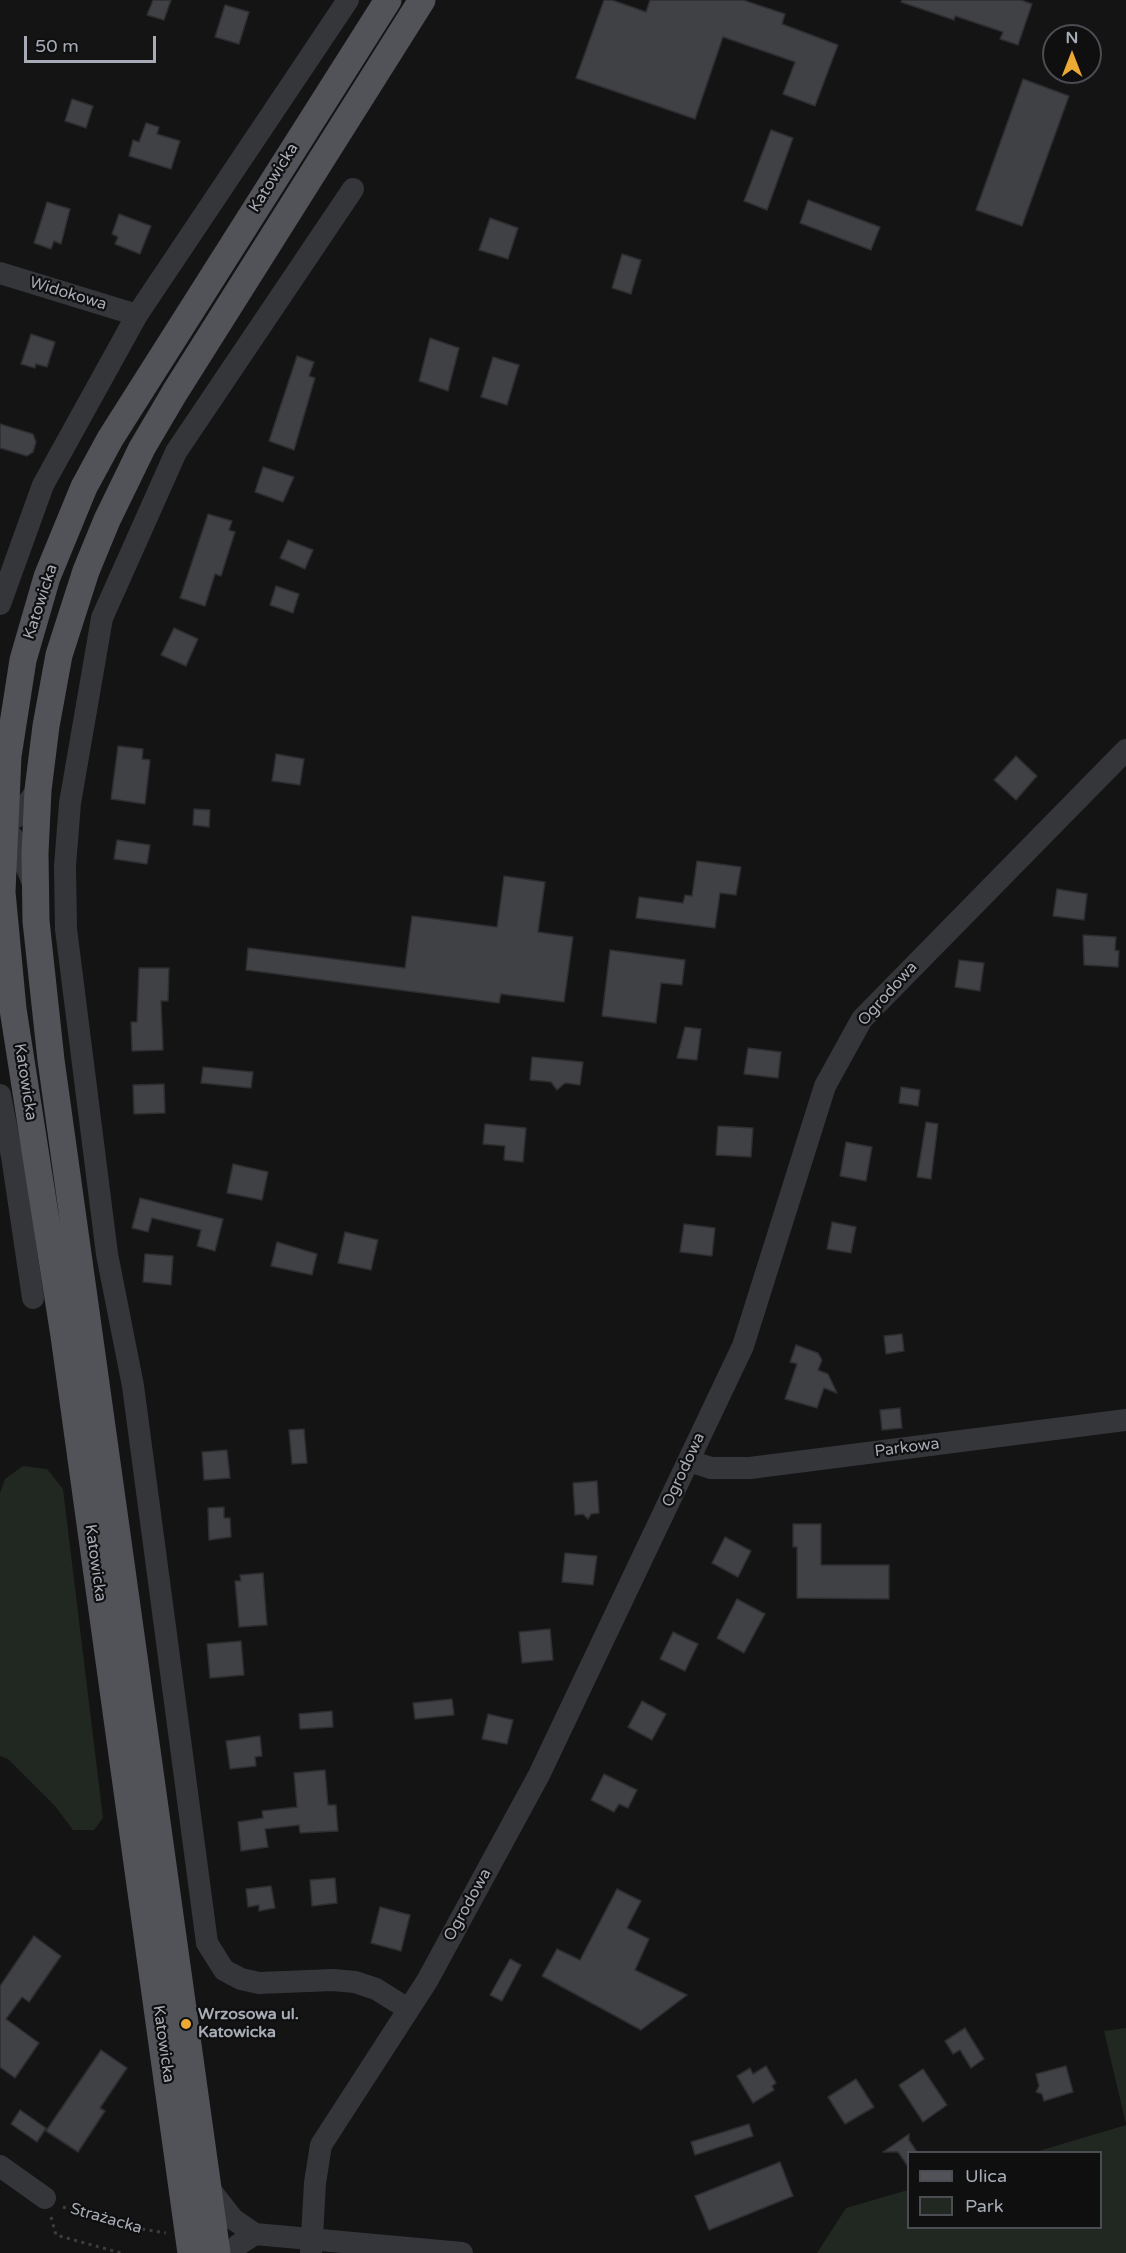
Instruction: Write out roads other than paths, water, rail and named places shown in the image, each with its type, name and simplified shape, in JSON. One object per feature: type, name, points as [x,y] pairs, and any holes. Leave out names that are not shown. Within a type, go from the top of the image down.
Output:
[{"type":"main road","name":"Katowicka","points":[[190,2244],[62,1326],[13,1009],[1,890],[4,764],[23,660],[47,577],[84,487],[110,439],[388,0]]},
{"type":"main road","name":"Katowicka","points":[[217,2253],[51,1060],[39,961],[35,888],[38,790],[46,726],[59,655],[86,571],[112,509],[142,448],[175,392],[422,0]]},
{"type":"street","points":[[0,604],[43,485],[137,315],[348,0]]},
{"type":"street","points":[[353,189],[176,452],[102,618],[70,803],[64,866],[66,929],[107,1254],[133,1386],[207,1943],[224,1970],[241,1978],[259,1983],[333,1980],[355,1982],[376,1989],[408,2009]]},
{"type":"street","name":"Widokowa","points":[[0,273],[137,315]]},
{"type":"street","name":"Ogrodowa","points":[[312,2246],[315,2183],[321,2145],[427,1982],[539,1775],[743,1346],[825,1086],[862,1019],[1126,750]]},
{"type":"street","points":[[35,888],[16,841],[1,825],[16,817],[38,790]]},
{"type":"street","points":[[0,1095],[12,1156],[33,1298]]},
{"type":"street","name":"Parkowa","points":[[688,1461],[711,1468],[750,1468],[1126,1420]]},
{"type":"street","points":[[0,2166],[45,2198]]},
{"type":"street","points":[[208,2187],[233,2219],[255,2234],[312,2246],[462,2253]]},
{"type":"street","points":[[233,2253],[238,2245],[255,2234]]},
{"type":"place","name":"Wrzosowa ul. Katowicka","points":[[186,2024]]}]
